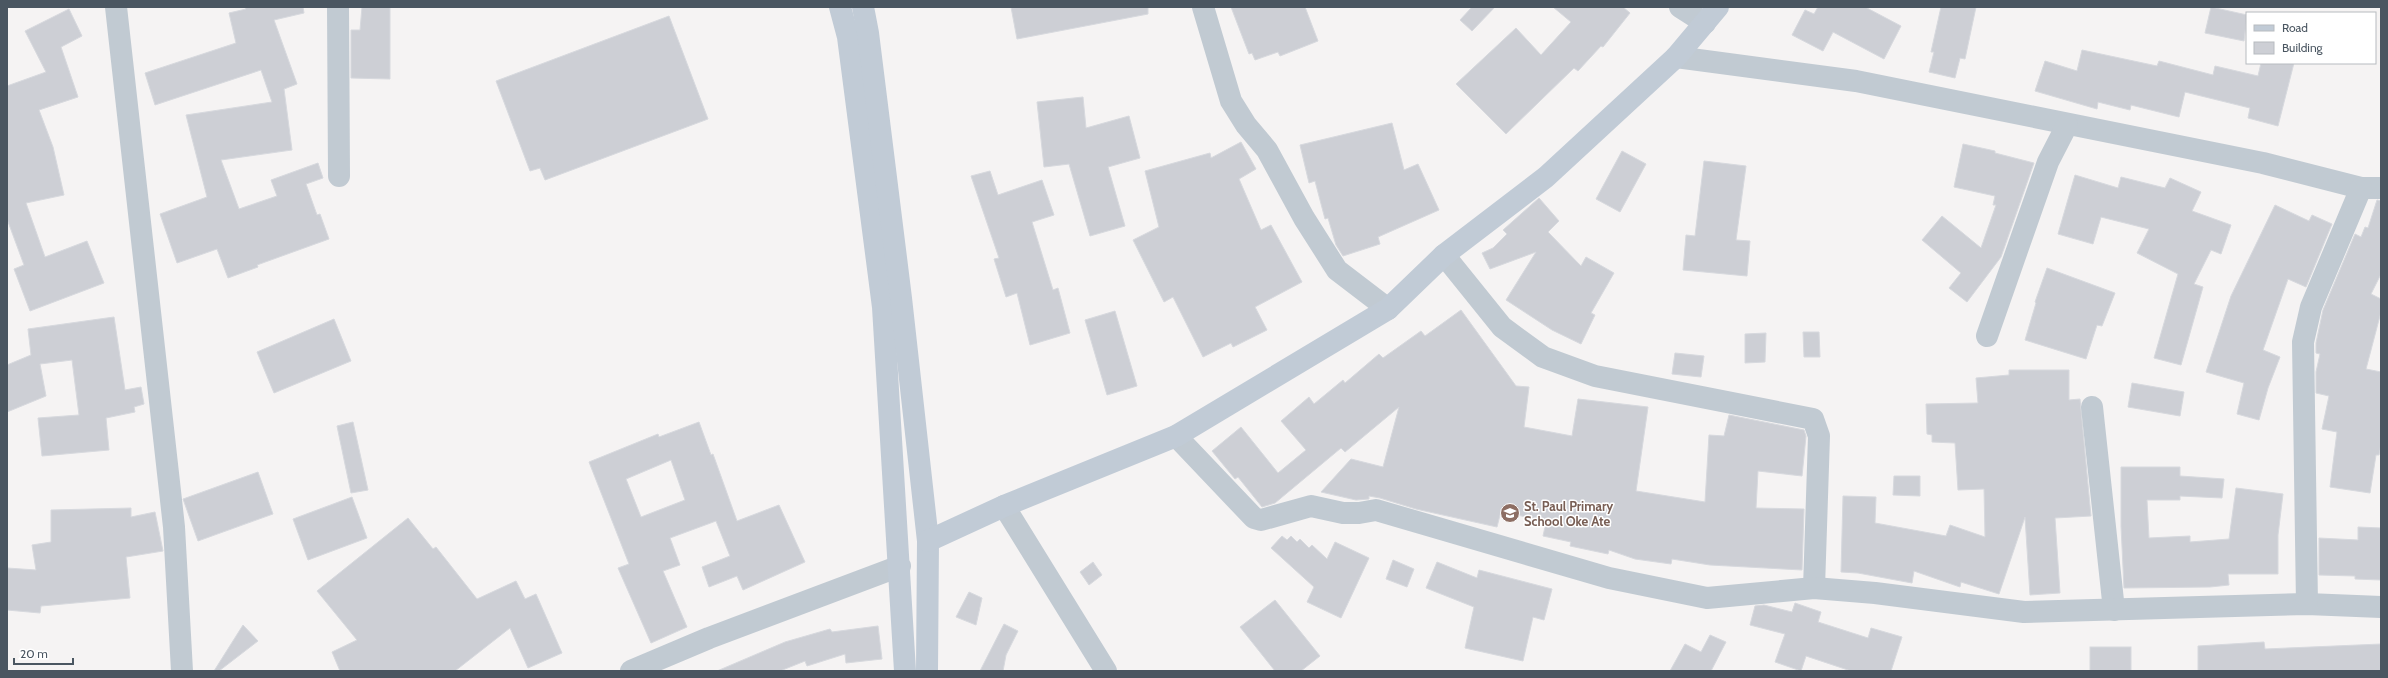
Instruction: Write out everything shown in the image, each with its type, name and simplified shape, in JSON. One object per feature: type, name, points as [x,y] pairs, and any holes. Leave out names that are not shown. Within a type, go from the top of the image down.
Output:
[{"type":"main road","points":[[840,7],[848,37],[883,307],[900,566],[905,671]]},
{"type":"main road","points":[[863,7],[868,33],[900,290],[928,541],[927,671]]},
{"type":"main road","points":[[928,541],[1004,506],[1176,436],[1388,309],[1444,255],[1546,177],[1676,57],[1712,15]]},
{"type":"street","points":[[116,7],[174,527],[182,671]]},
{"type":"street","points":[[338,7],[339,176]]},
{"type":"street","points":[[1203,7],[1231,100],[1246,125],[1267,150],[1304,218],[1337,270],[1388,309]]},
{"type":"street","points":[[1680,7],[1712,15]]},
{"type":"street","points":[[1676,57],[1856,81],[2067,125],[2263,163],[2371,188],[2311,307],[2302,342],[2307,604]]},
{"type":"street","points":[[1987,336],[2048,162],[2067,125]]},
{"type":"street","points":[[1444,255],[1502,327],[1543,357],[1595,376],[1813,419],[1819,436],[1814,588]]},
{"type":"street","points":[[2092,407],[2114,610]]},
{"type":"street","points":[[1176,436],[1254,518],[1261,520],[1310,506],[1343,513],[1359,513],[1376,510],[1609,578],[1707,598],[1814,588],[1875,593],[2024,612],[2307,604],[2381,607]]},
{"type":"street","points":[[1004,506],[1106,671]]},
{"type":"street","points":[[631,671],[709,638],[900,566]]},
{"type":"building","points":[[245,7],[303,7],[304,13],[274,20],[297,84],[284,89],[292,150],[221,160],[239,209],[277,196],[271,180],[318,163],[323,178],[306,184],[317,215],[320,214],[329,239],[257,265],[258,267],[228,278],[217,249],[177,263],[160,214],[207,197],[186,115],[272,102],[261,70],[155,105],[145,73],[236,43],[229,13],[246,9]]},
{"type":"building","points":[[362,7],[390,7],[390,79],[351,78],[351,30],[360,30]]},
{"type":"building","points":[[1011,7],[1148,7],[1148,14],[1017,39]]},
{"type":"building","points":[[1231,7],[1305,7],[1318,41],[1280,56],[1278,52],[1255,60],[1252,53],[1249,54]]},
{"type":"building","points":[[1472,7],[1495,7],[1472,31],[1460,20]]},
{"type":"building","points":[[1553,7],[1623,7],[1630,13],[1603,47],[1601,46],[1578,71],[1574,68],[1506,134],[1456,84],[1516,28],[1541,55],[1571,22]]},
{"type":"building","points":[[1818,7],[1865,7],[1901,26],[1884,59],[1833,32],[1823,51],[1792,35],[1805,10],[1814,14]]},
{"type":"building","points":[[1941,7],[1976,7],[1965,59],[1960,58],[1955,78],[1929,72],[1934,52],[1931,52]]},
{"type":"building","points":[[2211,7],[2246,15],[2244,41],[2205,33]]},
{"type":"building","points":[[69,9],[82,36],[61,47],[78,97],[39,110],[53,147],[64,195],[26,203],[45,257],[87,241],[104,283],[30,311],[14,269],[24,265],[7,219],[7,86],[46,72],[25,31]]},
{"type":"building","points":[[669,16],[708,119],[545,180],[540,168],[530,171],[496,81]]},
{"type":"building","points":[[2082,50],[2157,66],[2159,61],[2213,75],[2215,66],[2258,76],[2261,64],[2294,64],[2278,126],[2248,118],[2250,108],[2185,92],[2179,117],[2131,105],[2130,110],[2098,102],[2097,109],[2035,91],[2045,61],[2077,71]]},
{"type":"building","points":[[1083,97],[1086,128],[1129,116],[1140,158],[1108,167],[1125,226],[1090,236],[1069,164],[1044,167],[1037,102]]},
{"type":"building","points":[[1392,123],[1404,170],[1418,164],[1439,210],[1378,237],[1380,244],[1343,256],[1336,245],[1328,218],[1325,219],[1315,181],[1309,183],[1300,145]]},
{"type":"building","points":[[1241,142],[1256,169],[1239,179],[1261,230],[1271,225],[1302,282],[1255,307],[1267,330],[1233,347],[1231,343],[1203,357],[1173,297],[1164,302],[1133,240],[1159,227],[1145,171],[1210,153],[1211,158]]},
{"type":"building","points":[[1963,144],[1995,151],[1995,153],[2034,163],[2001,257],[1967,302],[1949,288],[1961,273],[1922,240],[1942,216],[1981,248],[1996,205],[1993,205],[1995,196],[1954,187]]},
{"type":"building","points":[[1622,151],[1646,164],[1620,212],[1596,199]]},
{"type":"building","points":[[1704,161],[1746,166],[1736,240],[1750,241],[1747,276],[1683,270],[1686,235],[1695,236]]},
{"type":"building","points":[[990,171],[998,195],[1042,180],[1054,215],[1032,222],[1053,290],[1058,288],[1070,333],[1030,345],[1017,293],[1006,297],[994,259],[999,258],[971,176]]},
{"type":"building","points":[[2075,175],[2118,188],[2121,177],[2165,188],[2170,178],[2201,192],[2192,211],[2231,225],[2221,254],[2211,250],[2194,284],[2203,287],[2181,365],[2154,358],[2178,274],[2137,253],[2149,229],[2101,217],[2093,244],[2058,234]]},
{"type":"building","points":[[1539,198],[1559,221],[1548,232],[1581,266],[1586,257],[1614,273],[1591,313],[1595,315],[1581,344],[1552,330],[1506,300],[1536,252],[1490,269],[1482,253],[1493,248],[1507,234],[1503,230]]},
{"type":"building","points":[[2377,200],[2381,201],[2381,274],[2371,294],[2381,299],[2381,312],[2366,369],[2381,372],[2381,444],[2379,455],[2376,455],[2370,493],[2330,487],[2337,432],[2322,429],[2329,396],[2316,393],[2316,372],[2320,354],[2316,353],[2316,343],[2323,310],[2355,234],[2361,237],[2365,227],[2368,228]]},
{"type":"building","points":[[2275,205],[2309,221],[2312,215],[2332,224],[2306,287],[2288,279],[2263,350],[2280,357],[2268,388],[2259,420],[2237,414],[2244,383],[2206,372],[2231,296]]},
{"type":"building","points":[[2047,268],[2115,293],[2102,326],[2097,325],[2086,359],[2025,340],[2036,303],[2035,302]]},
{"type":"building","points":[[1461,310],[1516,386],[1529,387],[1524,427],[1572,436],[1578,399],[1648,407],[1636,491],[1705,502],[1709,435],[1724,436],[1729,415],[1804,430],[1806,436],[1802,476],[1758,471],[1756,508],[1804,509],[1802,570],[1710,565],[1672,559],[1671,564],[1635,559],[1609,550],[1608,554],[1570,546],[1571,542],[1543,536],[1546,522],[1501,511],[1497,527],[1416,509],[1380,498],[1369,496],[1369,499],[1356,500],[1321,492],[1351,459],[1383,467],[1399,407],[1345,452],[1341,448],[1275,503],[1262,507],[1238,477],[1235,479],[1212,451],[1241,427],[1278,473],[1306,450],[1281,421],[1309,397],[1314,404],[1343,380],[1345,383],[1379,354],[1383,358],[1421,331],[1425,336]]},
{"type":"building","points":[[1115,311],[1137,386],[1107,395],[1085,320]]},
{"type":"building","points":[[114,317],[125,390],[141,387],[144,404],[134,407],[135,412],[106,418],[109,450],[42,456],[38,418],[79,415],[72,360],[40,364],[46,396],[7,412],[7,365],[31,355],[28,329]]},
{"type":"building","points":[[334,319],[351,361],[274,393],[257,352]]},
{"type":"building","points":[[1803,332],[1819,332],[1820,357],[1804,357]]},
{"type":"building","points":[[1766,333],[1765,362],[1745,363],[1745,334]]},
{"type":"building","points":[[1675,353],[1704,356],[1701,377],[1672,374]]},
{"type":"building","points":[[2009,370],[2069,370],[2069,400],[2080,399],[2091,516],[2055,518],[2060,593],[2030,595],[2025,517],[1999,594],[1961,582],[1960,587],[1914,571],[1912,583],[1858,573],[1841,572],[1843,496],[1876,497],[1875,523],[1946,536],[1950,525],[1985,537],[1984,489],[1958,490],[1955,443],[1932,442],[1932,435],[1927,434],[1926,404],[1978,403],[1976,378],[2009,375]]},
{"type":"building","points":[[2132,383],[2184,392],[2180,416],[2128,407]]},
{"type":"building","points":[[353,422],[368,490],[351,493],[337,426]]},
{"type":"building","points":[[699,422],[711,455],[713,454],[737,521],[779,505],[805,562],[743,590],[737,576],[709,587],[702,567],[730,556],[716,521],[670,538],[680,565],[663,571],[687,627],[651,643],[618,568],[629,564],[589,462],[658,434],[659,437]],"holes":[[[671,460],[685,500],[641,517],[626,479]]]},
{"type":"building","points":[[2121,467],[2180,467],[2180,476],[2224,479],[2222,498],[2180,496],[2180,500],[2147,500],[2149,538],[2190,536],[2190,542],[2229,539],[2236,488],[2283,494],[2278,535],[2278,574],[2228,574],[2229,585],[2210,587],[2124,588],[2121,526]]},
{"type":"building","points":[[258,472],[273,514],[198,541],[183,499]]},
{"type":"building","points":[[1894,476],[1920,476],[1920,496],[1893,495]]},
{"type":"building","points":[[352,497],[367,538],[308,560],[293,519]]},
{"type":"building","points":[[131,508],[131,517],[155,512],[163,551],[126,557],[130,598],[41,606],[40,613],[7,610],[7,568],[36,570],[32,545],[51,542],[51,510]]},
{"type":"building","points":[[408,518],[433,549],[436,547],[477,599],[516,581],[525,599],[536,594],[562,653],[528,668],[510,628],[455,671],[340,671],[332,652],[357,640],[317,591]]},
{"type":"building","points":[[2358,527],[2381,528],[2381,580],[2355,579],[2355,576],[2319,575],[2319,538],[2358,540]]},
{"type":"building","points":[[1282,536],[1287,540],[1291,536],[1297,542],[1300,539],[1309,548],[1312,545],[1327,559],[1335,542],[1369,558],[1341,618],[1307,602],[1314,587],[1271,548]]},
{"type":"building","points":[[1393,560],[1414,569],[1407,587],[1386,579]]},
{"type":"building","points":[[1093,562],[1102,575],[1089,585],[1080,572]]},
{"type":"building","points":[[1437,562],[1477,578],[1479,570],[1552,589],[1544,620],[1533,617],[1523,661],[1465,648],[1474,607],[1426,588]]},
{"type":"building","points":[[969,592],[982,598],[976,625],[956,617]]},
{"type":"building","points":[[1275,600],[1320,656],[1301,671],[1275,671],[1240,627]]},
{"type":"building","points":[[1795,603],[1821,612],[1818,622],[1868,638],[1871,628],[1902,637],[1891,671],[1851,671],[1806,656],[1801,671],[1775,662],[1785,634],[1750,625],[1755,606],[1764,605],[1792,612]]},
{"type":"building","points":[[1004,624],[1018,631],[1006,655],[1003,671],[980,671]]},
{"type":"building","points":[[243,625],[258,641],[219,671],[214,671]]},
{"type":"building","points":[[878,626],[882,659],[846,663],[845,654],[807,666],[805,661],[780,671],[717,671],[785,642],[830,629],[832,632]]},
{"type":"building","points":[[1710,635],[1726,642],[1711,671],[1670,671],[1685,644],[1701,652]]},
{"type":"building","points":[[2264,642],[2265,649],[2381,644],[2381,671],[2198,671],[2198,646]]},
{"type":"building","points":[[2090,647],[2131,647],[2131,671],[2090,671]]},
{"type":"place","name":"St. Paul Primary School Oke Ate","points":[[1510,513]]}]
